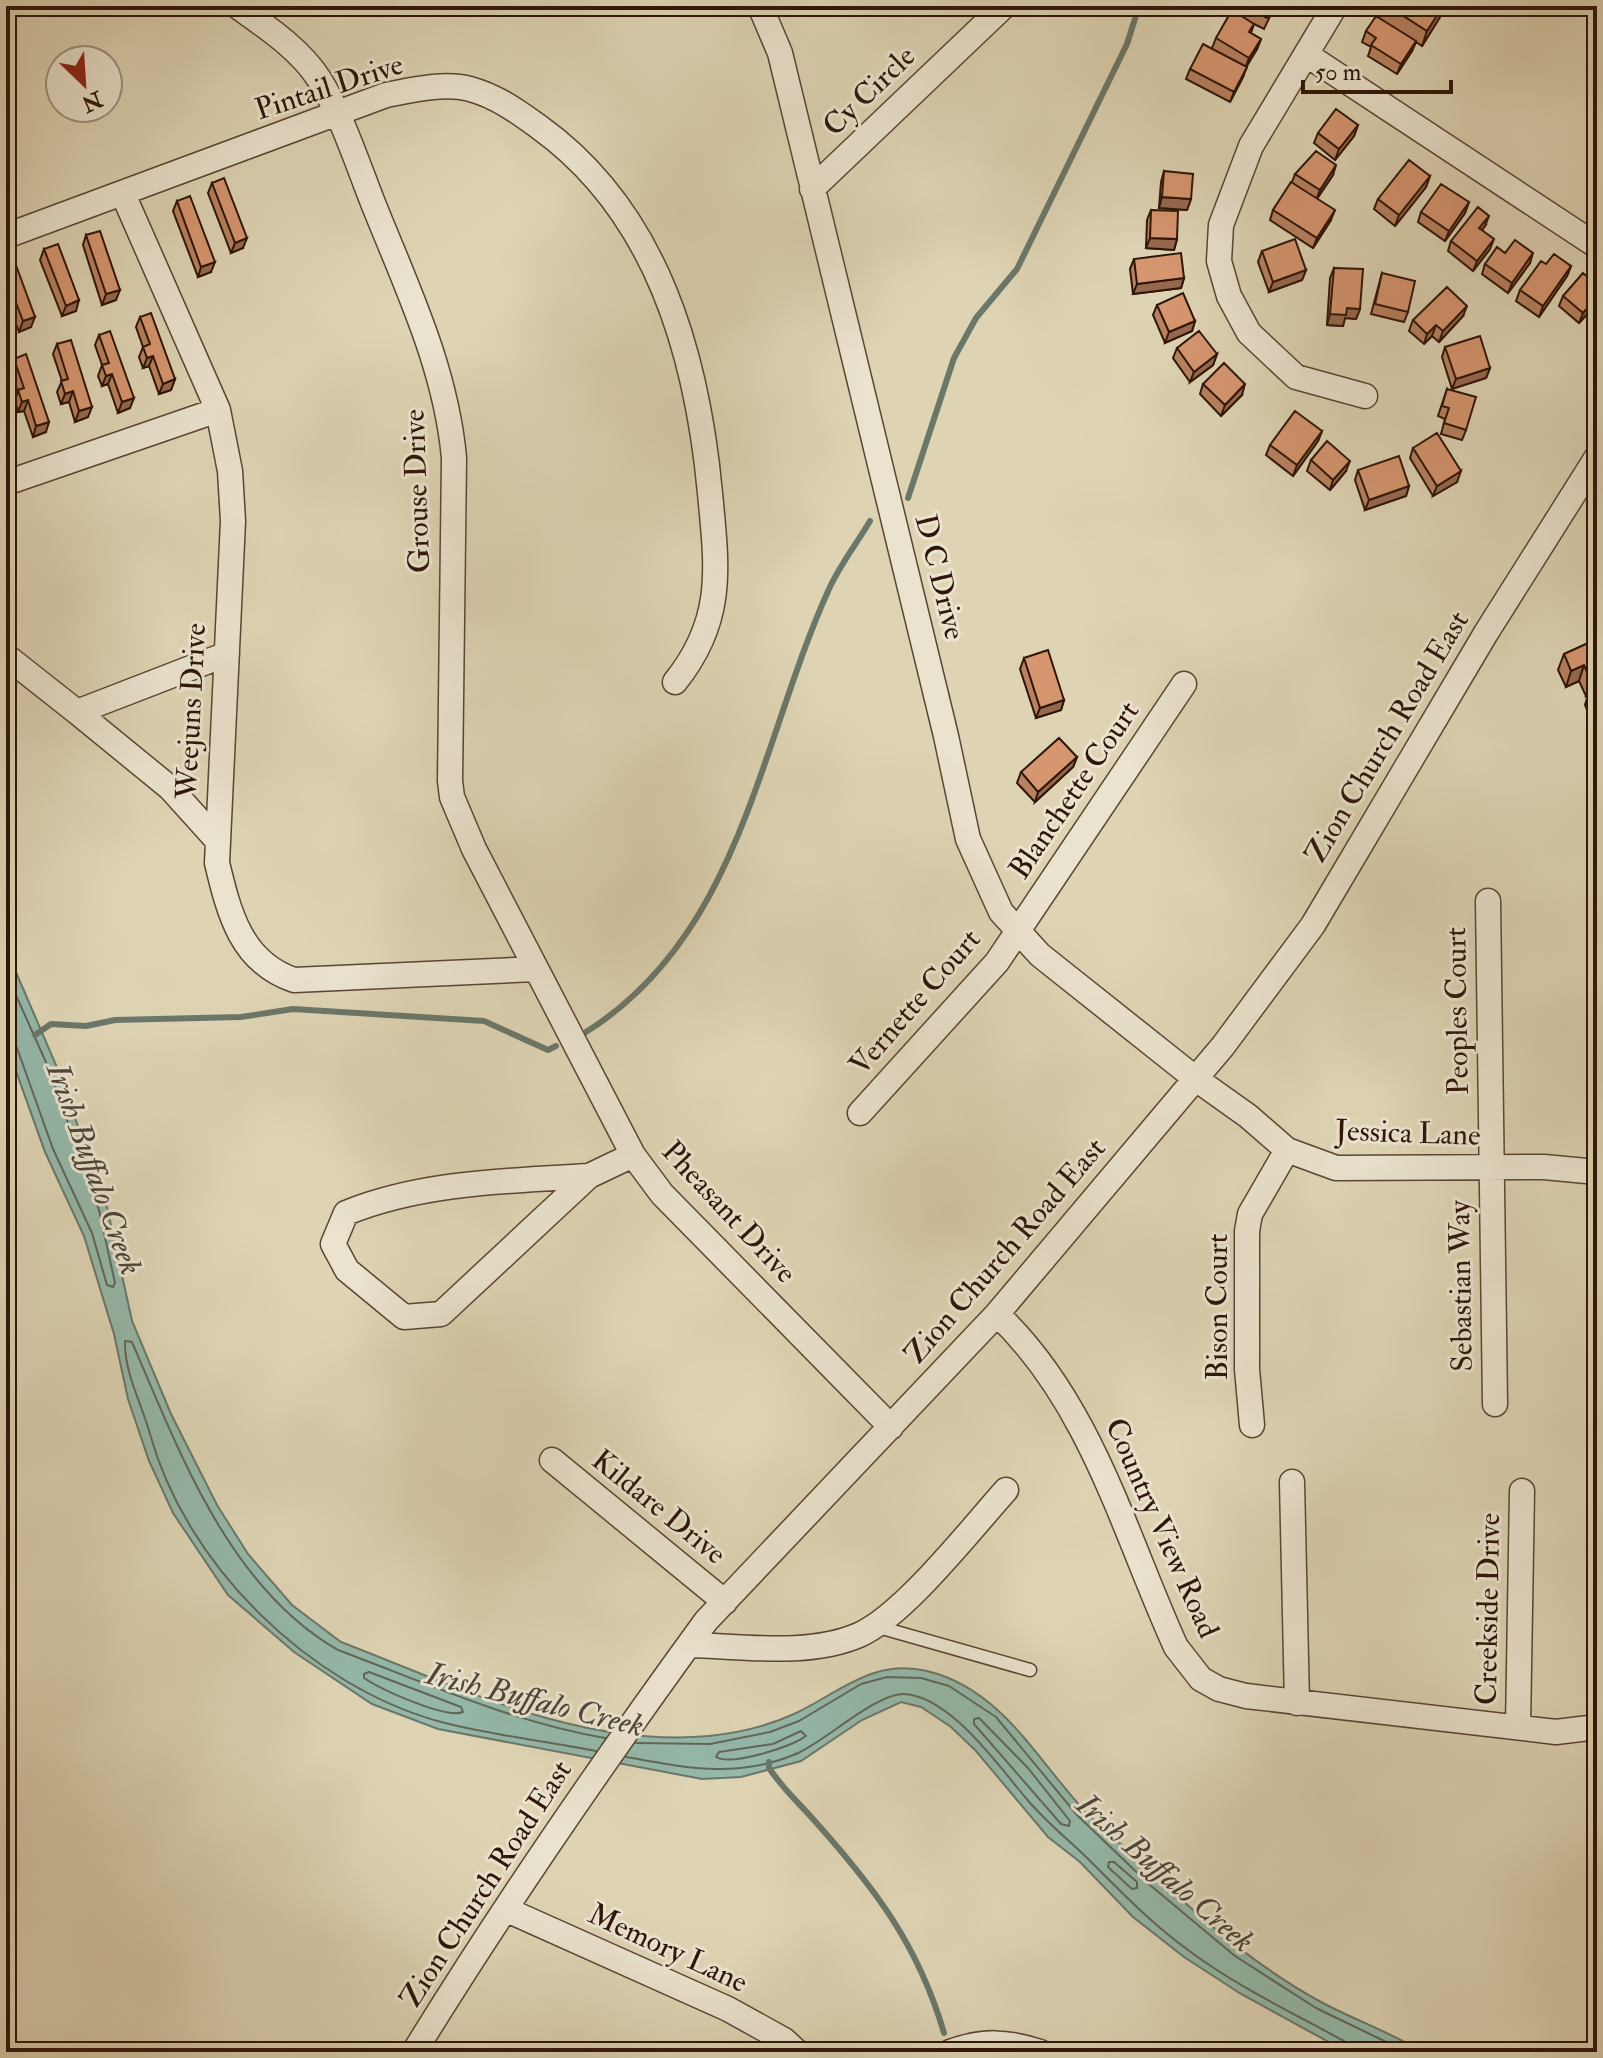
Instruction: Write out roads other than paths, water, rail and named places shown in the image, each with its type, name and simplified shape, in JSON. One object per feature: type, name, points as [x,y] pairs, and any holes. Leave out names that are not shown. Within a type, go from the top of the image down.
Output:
[{"type":"street","name":"Grouse Drive","points":[[237,6],[299,56],[318,78],[439,368],[450,411],[454,458],[452,797],[474,849],[535,969]]},
{"type":"street","name":"D C Drive","points":[[760,6],[780,53],[943,721],[968,839],[995,902],[1018,932],[1040,955],[1196,1079]]},
{"type":"street","name":"Cy Circle","points":[[812,189],[1004,6]]},
{"type":"street","points":[[1335,6],[1251,146],[1221,225],[1219,261],[1229,296],[1249,333],[1296,377],[1365,396]]},
{"type":"street","points":[[1307,55],[1597,246]]},
{"type":"street","name":"Pintail Drive","points":[[6,236],[386,95],[413,90],[467,88],[489,95],[515,109],[588,166],[630,223],[675,315],[699,399],[715,552],[713,605],[697,655],[675,682]]},
{"type":"street","name":"Weejuns Drive","points":[[123,194],[218,410],[230,471],[233,521],[216,839],[217,863],[232,918],[243,942],[275,973],[294,980],[535,969]]},
{"type":"street","points":[[6,483],[218,410]]},
{"type":"street","name":"Zion Church Road East","points":[[414,2052],[527,1876],[671,1666],[725,1602],[997,1314],[1196,1079],[1313,925],[1486,633],[1597,457]]},
{"type":"street","points":[[77,712],[227,654]]},
{"type":"street","points":[[6,656],[170,788],[216,839]]},
{"type":"street","name":"Blanchette Court","points":[[1018,932],[1184,684]]},
{"type":"street","name":"Peoples Court","points":[[1488,901],[1492,1168]]},
{"type":"street","name":"Vernette Court","points":[[860,1113],[967,998],[1018,932]]},
{"type":"street","name":"Pheasant Drive","points":[[535,969],[633,1155],[662,1194],[891,1427]]},
{"type":"street","name":"Jessica Lane","points":[[1196,1079],[1248,1116],[1287,1150],[1336,1168],[1544,1167],[1597,1172]]},
{"type":"street","name":"Bison Court","points":[[1252,1425],[1247,1369],[1247,1231],[1250,1214],[1287,1150]]},
{"type":"street","points":[[589,1176],[473,1183],[370,1203],[346,1213],[333,1244],[347,1270],[404,1317],[441,1314],[589,1176],[633,1155]]},
{"type":"street","name":"Sebastian Way","points":[[1492,1168],[1495,1404]]},
{"type":"street","name":"Country View Road","points":[[997,1314],[1037,1355],[1077,1419],[1176,1647],[1201,1679],[1219,1689],[1297,1703],[1556,1732],[1597,1727]]},
{"type":"street","name":"Kildare Drive","points":[[552,1460],[725,1602]]},
{"type":"street","points":[[1292,1482],[1297,1703]]},
{"type":"street","points":[[689,1645],[824,1644],[858,1635],[886,1618],[1006,1490]]},
{"type":"street","name":"Creekside Drive","points":[[1518,1727],[1522,1491]]},
{"type":"street","name":"Memory Lane","points":[[507,1910],[728,2009],[784,2040],[797,2052]]},
{"type":"street","points":[[950,2052],[992,2042],[1012,2042],[1040,2052]]},
{"type":"lane","points":[[873,1626],[1030,1670]]},
{"type":"water","points":[[6,949],[56,1065],[107,1207],[132,1321],[171,1414],[217,1505],[248,1554],[292,1605],[341,1642],[475,1695],[567,1723],[614,1733],[661,1737],[709,1736],[741,1731],[784,1718],[857,1680],[890,1669],[927,1671],[953,1680],[996,1709],[1091,1817],[1230,1941],[1321,2002],[1422,2052],[1347,2052],[1241,1994],[1184,1957],[1133,1917],[1080,1862],[1048,1837],[976,1751],[951,1727],[921,1707],[901,1702],[862,1720],[801,1761],[741,1777],[702,1779],[438,1729],[372,1704],[294,1652],[228,1595],[173,1513],[149,1461],[128,1399],[114,1334],[84,1236],[45,1152],[6,1043]]},
{"type":"waterway","points":[[908,498],[954,358],[976,318],[1017,269],[1127,44],[1139,6]]},
{"type":"waterway","points":[[586,1032],[638,991],[680,944],[713,890],[739,832],[829,589],[870,521]]},
{"type":"waterway","points":[[35,1035],[51,1024],[86,1026],[115,1020],[241,1017],[293,1009],[484,1021],[548,1050],[556,1046]]},
{"type":"waterway","points":[[769,1762],[769,1768],[780,1783],[856,1869],[892,1918],[921,1972],[944,2033]]},
{"type":"water label","name":"Irish Buffalo Creek","points":[[94,1169]]},
{"type":"water label","name":"Irish Buffalo Creek","points":[[535,1700]]},
{"type":"water label","name":"Irish Buffalo Creek","points":[[1165,1873]]}]
